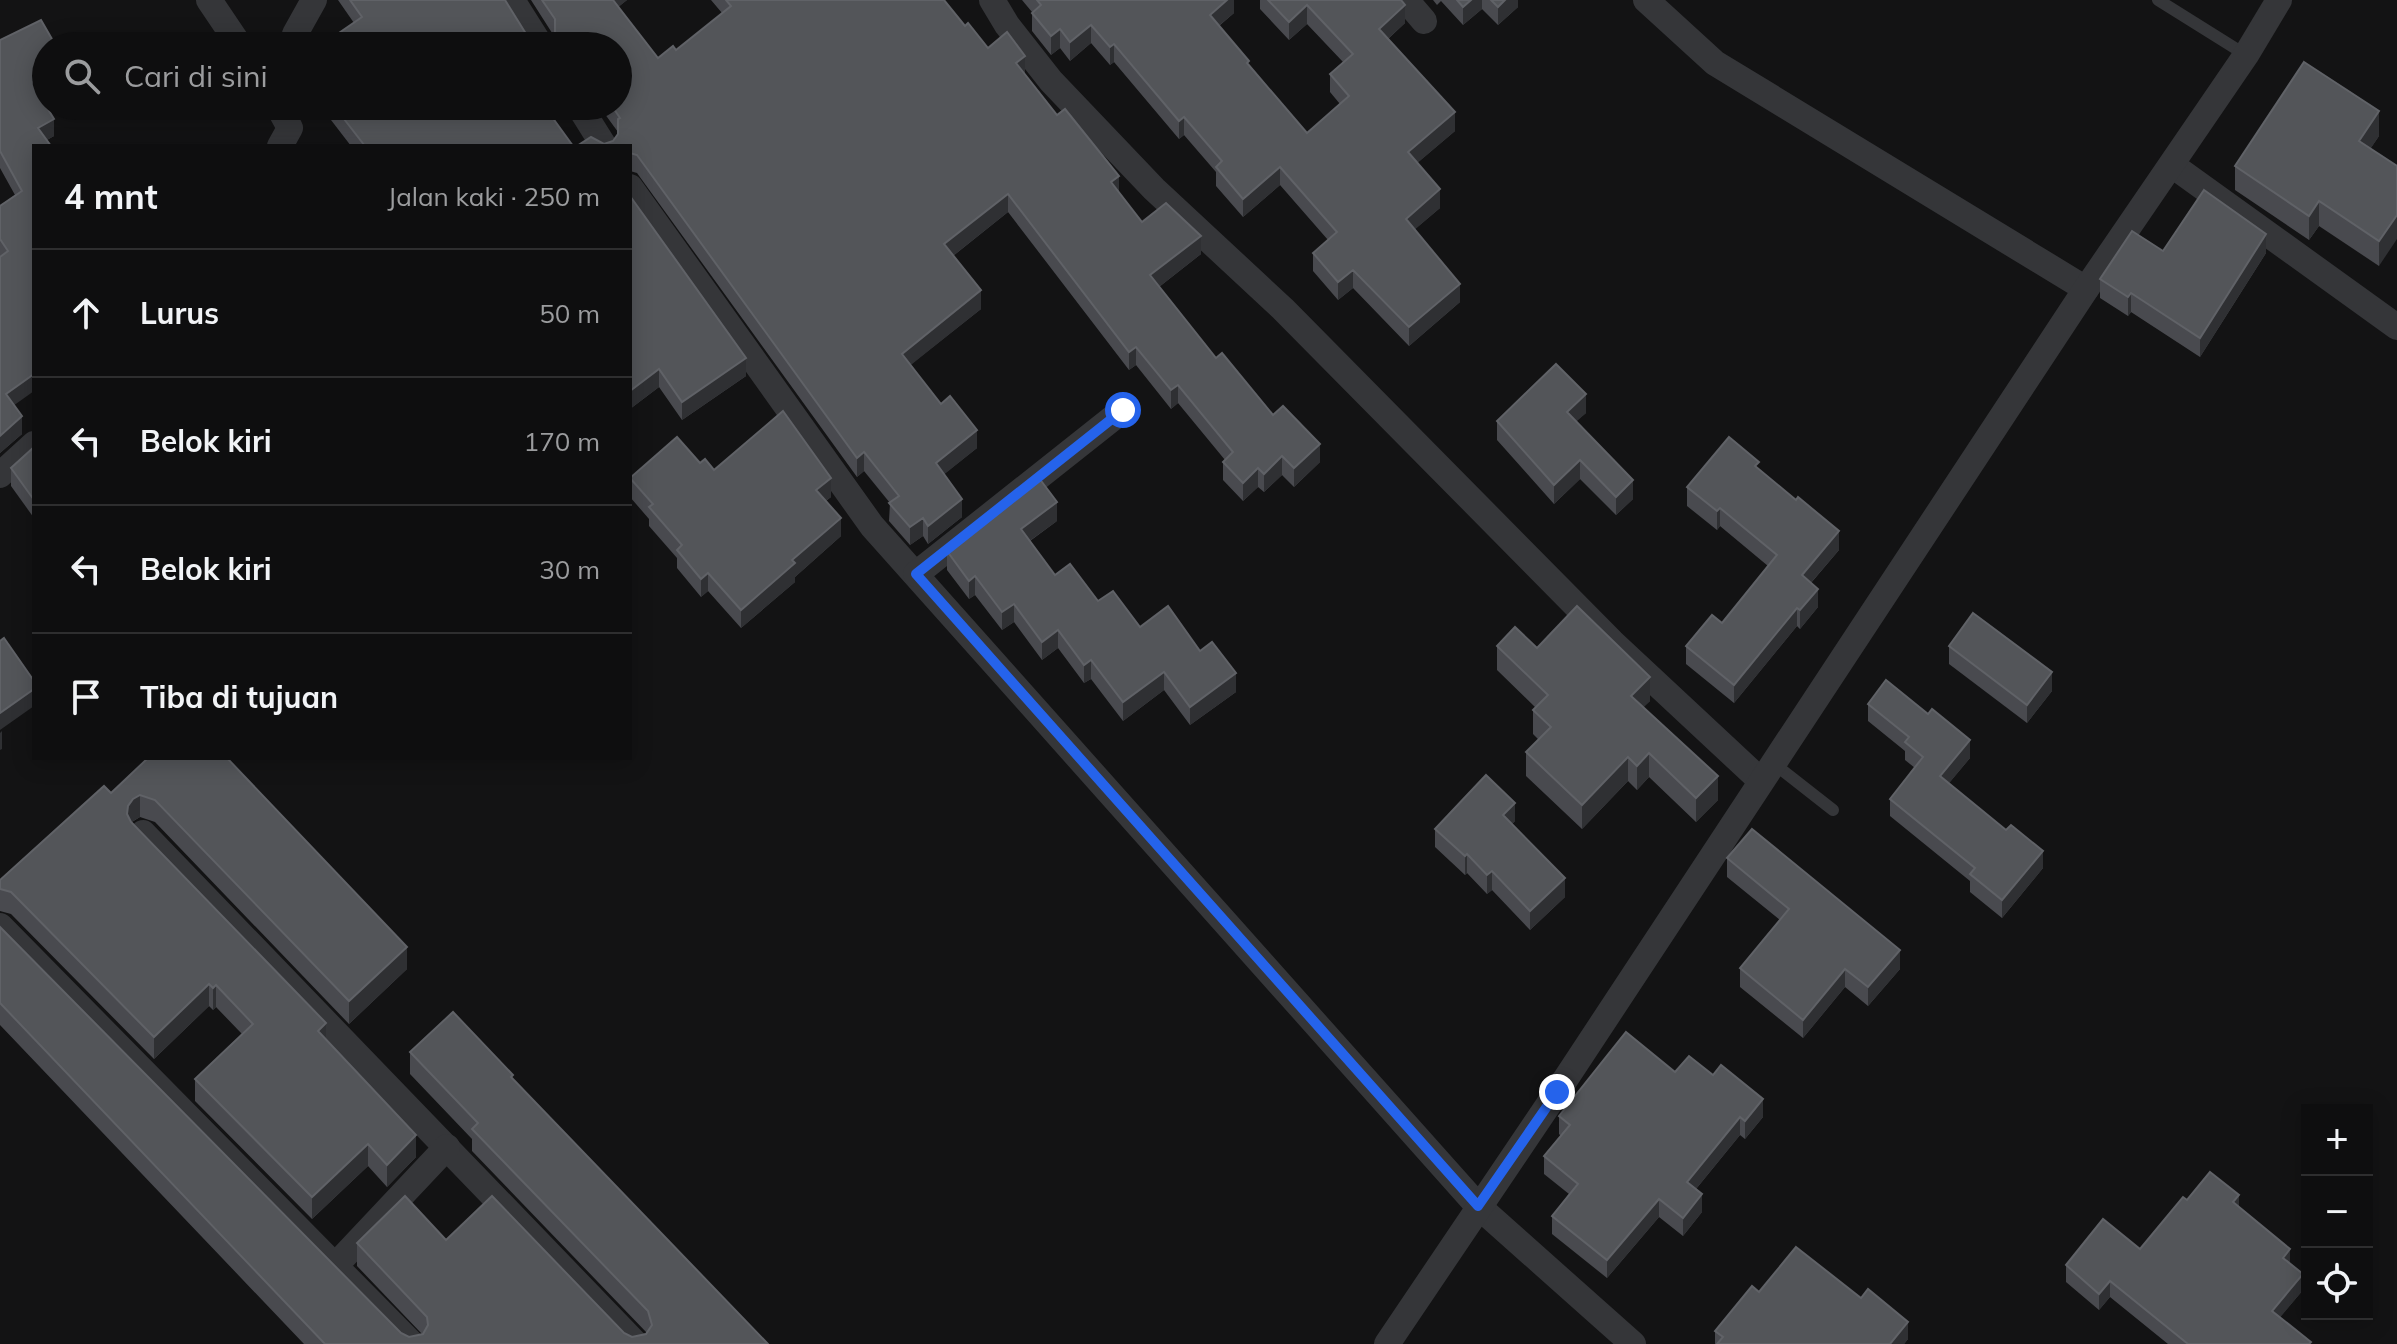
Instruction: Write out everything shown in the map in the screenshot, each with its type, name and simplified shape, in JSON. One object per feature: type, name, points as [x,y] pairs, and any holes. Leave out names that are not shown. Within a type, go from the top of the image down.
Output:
[{"type":"street","points":[[209,0],[231,32]]},
{"type":"street","points":[[296,32],[314,0]]},
{"type":"street","points":[[512,0],[532,32]]},
{"type":"street","points":[[992,0],[1007,25],[1051,81],[1154,189],[1283,309],[1612,642],[1767,772]]},
{"type":"street","points":[[1406,0],[1424,21]]},
{"type":"street","points":[[1646,0],[1715,63],[2086,289]]},
{"type":"street","points":[[1387,1344],[1557,1092],[2086,289],[2246,55],[2279,0]]},
{"type":"street","points":[[588,120],[603,144]]},
{"type":"street","points":[[2172,165],[2397,327]]},
{"type":"street","points":[[632,190],[872,526],[1478,1206],[1633,1344]]},
{"type":"street","points":[[916,574],[1123,410]]},
{"type":"street","points":[[0,475],[32,446]]},
{"type":"street","points":[[143,833],[636,1344]]},
{"type":"street","points":[[0,926],[412,1344]]},
{"type":"street","points":[[335,1266],[447,1147]]},
{"type":"lane","points":[[2158,0],[2246,55]]},
{"type":"lane","points":[[1767,772],[1833,810]]},
{"type":"building","points":[[350,0],[505,0],[525,32],[340,32],[362,17]]},
{"type":"building","points":[[542,0],[613,0],[658,58],[673,46],[676,50],[731,6],[726,0],[944,0],[988,48],[1007,32],[1025,56],[1016,63],[1057,115],[1065,109],[1119,176],[1111,182],[1142,222],[1166,203],[1201,236],[1150,275],[1216,358],[1222,353],[1273,415],[1283,406],[1320,444],[1294,468],[1282,456],[1264,474],[1258,468],[1243,483],[1223,462],[1233,452],[1178,385],[1171,390],[1136,347],[1129,352],[1008,194],[944,244],[981,290],[902,354],[941,404],[950,396],[977,430],[936,463],[962,499],[928,526],[923,518],[910,527],[889,503],[899,496],[864,452],[857,458],[637,155],[632,154],[632,144],[604,144],[613,141],[618,134],[618,120],[632,120],[632,32],[555,32],[555,19]]},
{"type":"building","points":[[1037,0],[1227,0],[1210,15],[1307,133],[1349,96],[1330,74],[1353,54],[1307,5],[1289,22],[1268,0],[1401,0],[1405,5],[1379,29],[1455,112],[1408,152],[1440,189],[1406,219],[1460,284],[1409,327],[1353,270],[1338,282],[1313,253],[1337,232],[1280,167],[1243,199],[1216,167],[1222,161],[1184,117],[1179,121],[1114,44],[1110,47],[1091,25],[1070,42],[1060,29],[1051,36],[1032,13],[1041,5]]},
{"type":"building","points":[[1457,0],[1471,0],[1463,7]]},
{"type":"building","points":[[1491,0],[1505,0],[1498,7]]},
{"type":"building","points":[[41,20],[48,32],[32,32],[32,120],[52,120],[38,128],[50,144],[32,144],[32,375],[6,394],[22,416],[0,436],[0,257],[8,251],[0,239],[0,206],[22,191],[0,151],[0,40]]},
{"type":"building","points":[[2304,62],[2379,111],[2359,141],[2397,166],[2397,215],[2379,241],[2319,201],[2309,216],[2235,166]]},
{"type":"building","points":[[345,120],[554,120],[572,144],[363,144]]},
{"type":"building","points":[[591,137],[604,144],[580,144]]},
{"type":"building","points":[[2204,190],[2266,234],[2200,338],[2131,293],[2128,297],[2100,279],[2132,231],[2163,251]]},
{"type":"building","points":[[632,199],[746,358],[682,402],[659,369],[632,389]]},
{"type":"building","points":[[1556,364],[1586,394],[1567,412],[1633,480],[1616,497],[1580,460],[1554,485],[1497,421]]},
{"type":"building","points":[[783,411],[831,478],[816,490],[841,518],[741,610],[708,573],[701,579],[677,550],[682,545],[649,507],[653,504],[632,480],[632,476],[677,437],[700,463],[705,459],[714,470]]},
{"type":"building","points":[[1729,437],[1759,462],[1755,466],[1839,531],[1802,575],[1818,589],[1800,610],[1797,608],[1734,685],[1686,646],[1712,615],[1722,623],[1777,555],[1720,508],[1717,511],[1687,487]]},
{"type":"building","points":[[32,449],[32,497],[11,468]]},
{"type":"building","points":[[1039,478],[1057,502],[1021,529],[1055,575],[1070,564],[1098,601],[1113,591],[1140,627],[1168,606],[1200,651],[1212,642],[1236,673],[1190,707],[1164,672],[1123,702],[1091,660],[1084,665],[1058,630],[1042,642],[1014,604],[1002,612],[975,576],[969,581],[947,551]]},
{"type":"building","points":[[1577,606],[1650,677],[1631,696],[1718,776],[1696,798],[1649,753],[1637,766],[1628,757],[1582,805],[1526,752],[1551,727],[1533,710],[1548,695],[1497,646],[1515,627],[1537,648]]},
{"type":"building","points":[[1973,613],[2052,672],[2027,705],[1949,646]]},
{"type":"building","points":[[4,638],[32,678],[32,690],[0,713],[0,641]]},
{"type":"building","points":[[1886,680],[1928,714],[1932,709],[1970,740],[1940,776],[2006,830],[2011,825],[2043,851],[2002,900],[1970,874],[1975,868],[1890,799],[1923,757],[1905,742],[1909,737],[1868,704]]},
{"type":"building","points":[[146,760],[229,760],[407,947],[349,1001],[155,800],[140,795],[128,806],[127,814],[131,822],[326,1023],[318,1031],[416,1135],[387,1165],[368,1144],[312,1197],[195,1079],[253,1024],[216,985],[213,988],[209,984],[154,1037],[11,892],[0,889],[0,880],[104,786],[111,793]]},
{"type":"building","points":[[1486,775],[1515,803],[1503,815],[1565,878],[1530,911],[1492,871],[1487,875],[1467,854],[1465,856],[1435,829]]},
{"type":"building","points":[[1752,829],[1900,950],[1868,987],[1845,969],[1803,1020],[1740,968],[1789,909],[1727,858]]},
{"type":"building","points":[[0,927],[401,1333],[409,1337],[423,1334],[428,1325],[427,1317],[357,1243],[405,1196],[446,1240],[492,1196],[624,1333],[632,1337],[646,1334],[652,1325],[648,1311],[472,1129],[478,1123],[410,1052],[453,1012],[513,1075],[511,1077],[768,1344],[325,1344],[0,1003]]},
{"type":"building","points":[[1626,1032],[1675,1072],[1689,1056],[1713,1075],[1721,1065],[1763,1099],[1745,1121],[1740,1117],[1687,1182],[1702,1194],[1683,1218],[1659,1199],[1607,1260],[1552,1216],[1578,1184],[1544,1156],[1570,1125],[1559,1116]]},
{"type":"building","points":[[2210,1172],[2239,1195],[2233,1202],[2290,1249],[2283,1258],[2301,1272],[2301,1276],[2272,1311],[2311,1342],[2309,1344],[2188,1344],[2110,1281],[2099,1294],[2066,1265],[2103,1219],[2140,1249],[2183,1197],[2187,1200]]},
{"type":"building","points":[[1796,1247],[1861,1298],[1868,1289],[1908,1322],[1890,1344],[1717,1344],[1723,1337],[1715,1331],[1752,1286],[1759,1292]]},
{"type":"route","points":[[1123,410],[916,574],[1478,1206],[1557,1092]]}]
